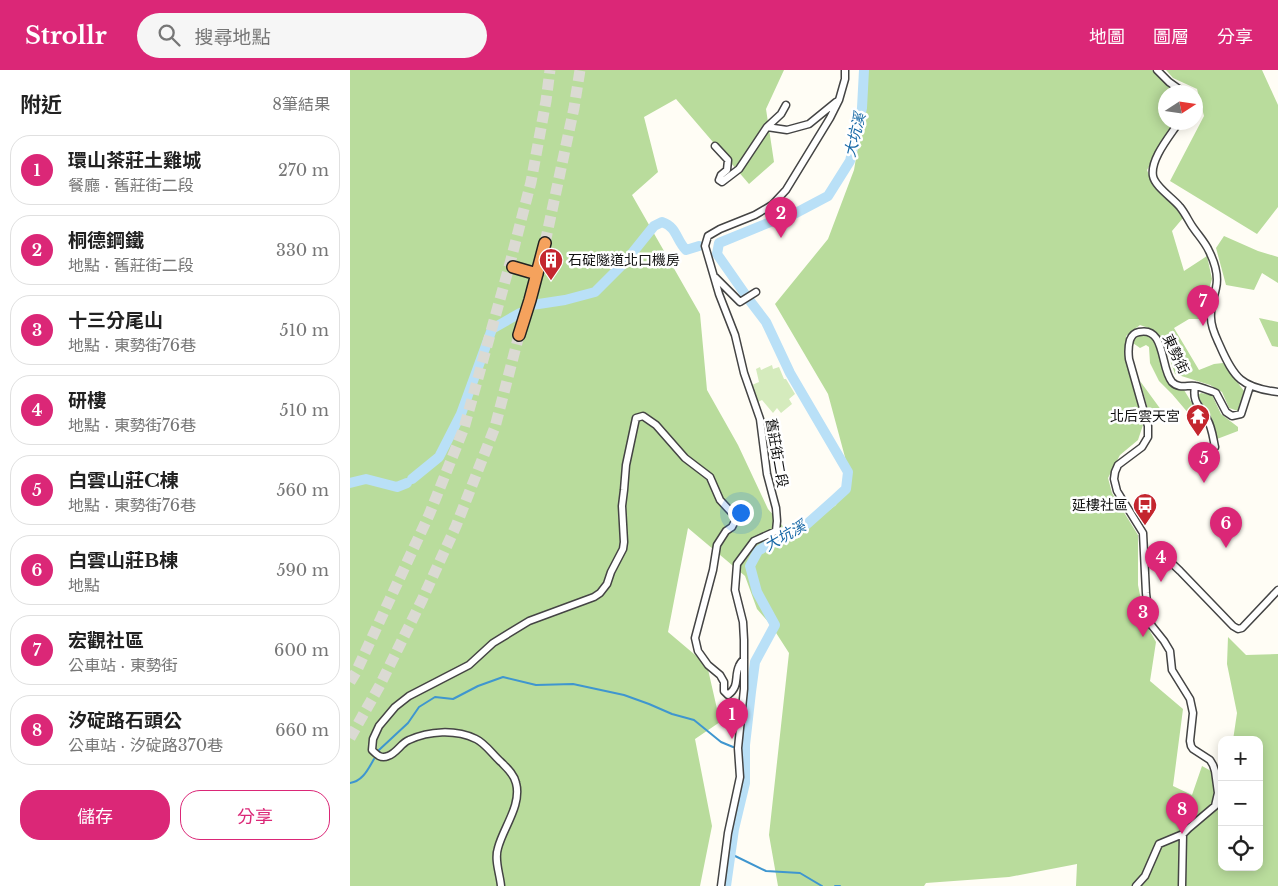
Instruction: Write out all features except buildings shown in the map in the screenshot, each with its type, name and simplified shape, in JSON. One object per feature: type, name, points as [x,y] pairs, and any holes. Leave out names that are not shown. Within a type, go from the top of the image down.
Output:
[{"type":"highway","points":[[519,336],[545,243]]},
{"type":"highway","points":[[513,268],[537,274]]},
{"type":"street","name":"舊莊街二段","points":[[721,886],[728,833],[740,777],[738,746],[744,689],[744,622],[735,590],[737,564],[754,541],[776,531],[777,520],[776,508],[767,474],[760,419],[744,373],[735,335],[719,294],[705,246],[708,236],[755,215],[772,205],[786,190],[839,100],[845,79],[845,70]]},
{"type":"street","points":[[1158,70],[1173,85]]},
{"type":"street","points":[[767,127],[786,130],[809,124],[839,100]]},
{"type":"street","points":[[715,146],[728,160],[728,170],[719,180],[722,182],[739,169],[767,127],[781,114],[786,105]]},
{"type":"street","points":[[1174,130],[1157,156],[1153,178],[1158,186],[1180,207],[1209,250],[1214,262],[1217,276],[1210,316],[1211,326],[1226,360],[1241,380],[1250,386],[1262,390],[1278,392]]},
{"type":"street","points":[[714,276],[740,302],[756,292]]},
{"type":"street","name":"東勢街","points":[[1183,834],[1215,806],[1218,793],[1215,771],[1210,760],[1191,746],[1193,713],[1190,699],[1172,670],[1170,651],[1152,626],[1150,620],[1146,592],[1143,533],[1117,491],[1114,478],[1118,465],[1142,447],[1148,437],[1148,426],[1129,359],[1128,347],[1132,336],[1145,331],[1152,334],[1158,340],[1167,372],[1172,382],[1180,386],[1194,386],[1216,393],[1226,412],[1232,416],[1241,414],[1250,386]]},
{"type":"street","points":[[1194,386],[1193,396],[1208,420],[1215,447]]},
{"type":"street","points":[[501,886],[497,849],[512,814],[517,795],[516,784],[512,774],[476,739],[456,733],[444,732],[421,735],[406,740],[396,752],[383,757],[378,756],[372,750],[373,739],[379,726],[395,706],[409,696],[469,665],[493,643],[529,621],[600,594],[607,584],[623,549],[622,506],[626,465],[636,418],[642,416],[656,425],[685,458],[710,477],[720,500],[733,514],[735,521],[732,527],[717,545],[713,570],[695,638],[698,650],[708,665],[720,675],[724,682],[724,691],[728,695],[736,686],[739,666],[744,659]]},
{"type":"street","points":[[1162,552],[1238,629],[1242,628],[1278,590]]},
{"type":"street","points":[[1136,886],[1145,876],[1159,844],[1183,834],[1182,886]]},
{"type":"green space","points":[[350,70],[784,70],[766,109],[774,162],[749,184],[676,99],[644,117],[658,172],[632,195],[700,314],[707,390],[738,445],[768,509],[793,538],[836,505],[849,472],[828,394],[775,304],[828,239],[854,170],[862,123],[863,70],[1152,70],[1168,85],[1158,85],[1158,130],[1170,130],[1147,170],[1153,186],[1174,204],[1183,218],[1172,231],[1184,271],[1207,256],[1212,279],[1208,293],[1205,319],[1189,319],[1174,328],[1199,370],[1214,364],[1223,363],[1244,391],[1238,411],[1229,408],[1222,392],[1210,385],[1175,374],[1164,343],[1154,330],[1140,325],[1126,336],[1128,362],[1143,425],[1138,440],[1120,455],[1108,478],[1112,493],[1138,535],[1138,585],[1146,624],[1156,642],[1150,681],[1183,709],[1173,786],[1192,795],[1202,766],[1218,775],[1218,871],[1263,871],[1263,736],[1234,736],[1237,713],[1227,664],[1228,637],[1246,655],[1278,654],[1278,886],[1076,886],[1077,864],[1009,877],[926,883],[924,886],[778,886],[769,835],[789,653],[771,625],[757,609],[745,576],[688,528],[668,632],[707,665],[720,722],[695,739],[712,826],[700,886],[350,886]]},
{"type":"green space","points":[[1166,70],[1262,70],[1278,105],[1278,207],[1257,234],[1170,181],[1197,130],[1203,130],[1204,116],[1203,85],[1188,85],[1173,78]]},
{"type":"green space","points":[[1224,236],[1258,251],[1278,257],[1278,283],[1262,273],[1254,290],[1226,285],[1216,248]]},
{"type":"green space","points":[[1259,318],[1278,322],[1278,347],[1272,346]]},
{"type":"green space","points":[[1141,333],[1146,334],[1153,340],[1157,347],[1166,378],[1184,390],[1203,421],[1195,421],[1159,381],[1150,363],[1149,347],[1146,345],[1140,348],[1133,343],[1134,337]]},
{"type":"green space","points":[[772,365],[773,369],[779,367],[784,379],[786,379],[795,394],[789,399],[792,404],[781,413],[777,408],[773,413],[762,400],[758,402],[752,385],[759,382],[756,369],[760,367],[761,370]]},
{"type":"green space","points":[[1140,381],[1167,418],[1152,424]]},
{"type":"green space","points":[[1201,393],[1212,395],[1221,414],[1238,427],[1238,431],[1217,439],[1212,419],[1197,396]]},
{"type":"waterway","name":"大坑溪","points":[[745,294],[717,254],[719,243],[794,214],[828,196],[850,161],[862,108],[864,70]]},
{"type":"waterway","points":[[532,305],[565,300],[595,292],[625,262],[654,226],[662,222],[674,230],[686,250],[699,246]]},
{"type":"waterway","name":"大坑溪","points":[[726,886],[734,829],[745,783],[745,745],[755,662],[775,625],[757,592],[750,566],[758,551],[780,537],[807,524],[846,489],[848,472],[790,373],[766,322],[750,301]]},
{"type":"waterway","points":[[412,479],[439,457],[461,414],[492,329],[520,313]]},
{"type":"waterway","points":[[350,483],[366,479],[397,487],[407,483]]},
{"type":"waterway","points":[[379,750],[408,723],[419,707],[435,697],[453,699],[478,686],[503,677],[536,685],[573,684],[624,695],[672,714],[694,720],[721,742],[733,747]]},
{"type":"waterway","points":[[350,783],[362,777],[374,759]]},
{"type":"waterway","points":[[731,854],[766,871],[800,873],[822,886]]},
{"type":"waterway","points":[[835,886],[840,886]]},
{"type":"tunnel","points":[[350,682],[429,515],[464,428],[531,182],[550,70]]},
{"type":"tunnel","points":[[545,243],[574,108],[580,70]]},
{"type":"tunnel","points":[[350,738],[380,685],[456,526],[495,427],[519,335]]},
{"type":"place","name":"桐德鋼鐵","points":[[781,238]]},
{"type":"place","name":"石碇隧道北口機房","points":[[551,281]]},
{"type":"place","name":"宏觀社區","points":[[1203,326]]},
{"type":"place","name":"北后雲天宮","points":[[1198,437]]},
{"type":"place","name":"白雲山莊C棟","points":[[1204,483]]},
{"type":"place","name":"延樓社區","points":[[1145,526]]},
{"type":"place","name":"白雲山莊B棟","points":[[1226,548]]},
{"type":"place","name":"研樓","points":[[1161,582]]},
{"type":"place","name":"十三分尾山","points":[[1143,637]]},
{"type":"place","name":"環山茶莊土雞城","points":[[732,739]]},
{"type":"place","name":"汐碇路石頭公","points":[[1182,834]]}]
